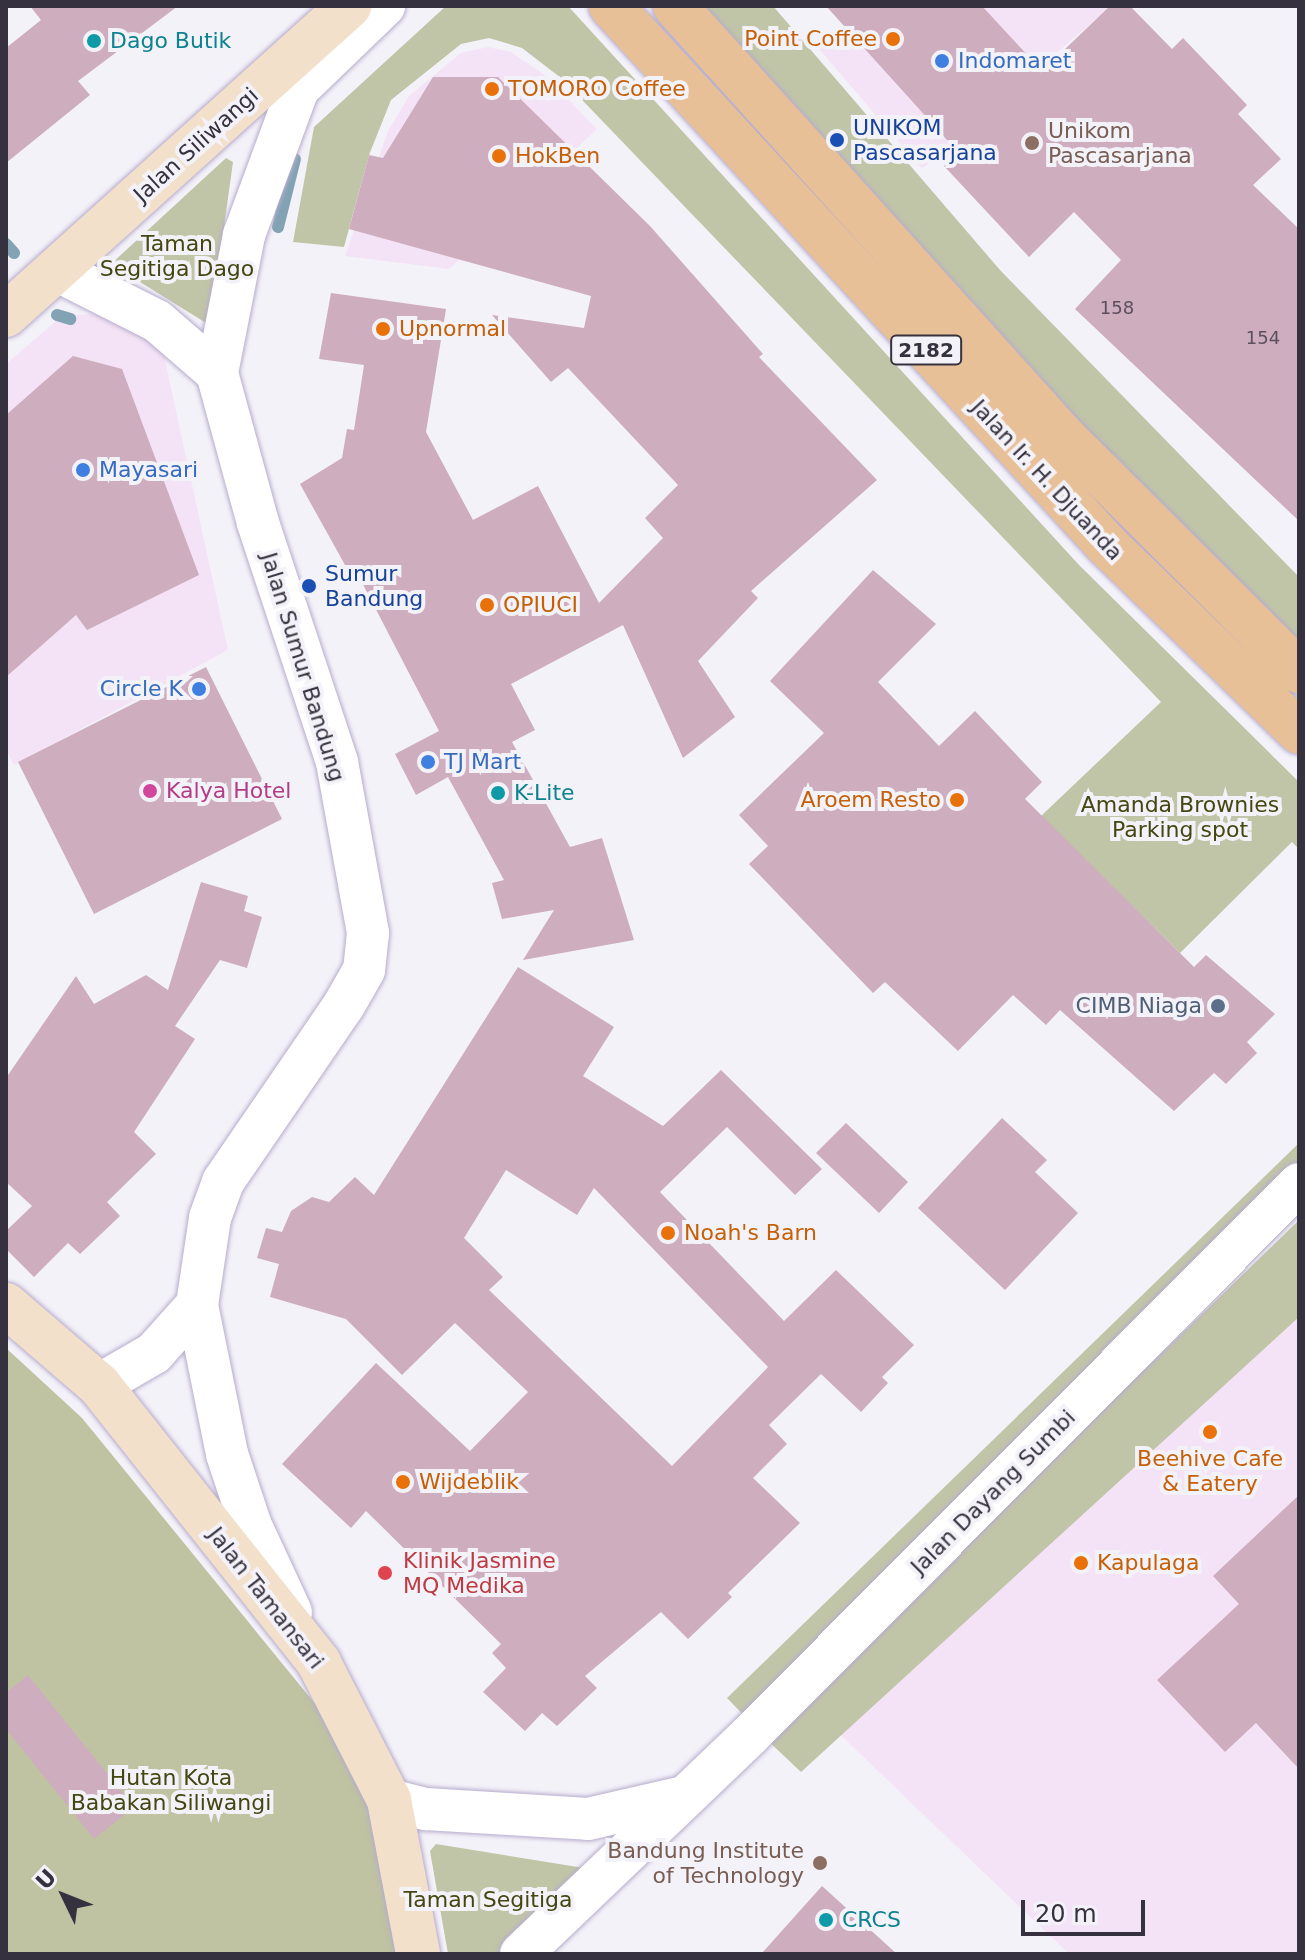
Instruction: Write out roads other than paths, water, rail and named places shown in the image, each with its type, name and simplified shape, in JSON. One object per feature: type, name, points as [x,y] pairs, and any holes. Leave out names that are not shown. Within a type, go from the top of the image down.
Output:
[{"type":"main road","name":"Jalan Siliwangi","points":[[6,315],[349,6]]},
{"type":"main road","name":"Jalan Ir. H. Djuanda","points":[[611,6],[1086,523],[1299,732]]},
{"type":"main road","name":"Jalan Ir. H. Djuanda","points":[[675,6],[1063,436],[1299,671]]},
{"type":"main road","name":"Jalan Tamansari","points":[[6,1305],[99,1385],[319,1663],[389,1800],[418,1954]]},
{"type":"street","name":"Jalan Siliwangi","points":[[217,373],[244,235],[298,89],[384,6]]},
{"type":"street","points":[[56,270],[157,321],[217,373]]},
{"type":"street","name":"Jalan Sumur Bandung","points":[[217,373],[258,523],[337,762],[368,933],[364,970],[344,1005],[223,1182],[210,1218],[197,1305],[227,1454],[251,1526],[319,1663]]},
{"type":"street","name":"Jalan Dayang Sumbi","points":[[521,1954],[685,1796],[1299,1184]]},
{"type":"street","points":[[99,1385],[154,1353],[197,1305]]},
{"type":"street","points":[[389,1800],[426,1809],[588,1819],[685,1796]]},
{"type":"waterway","points":[[278,227],[295,159]]},
{"type":"waterway","points":[[6,244],[14,253]]},
{"type":"waterway","points":[[57,315],[70,319]]},
{"type":"place","name":"Point Coffee","points":[[893,39]]},
{"type":"place","name":"Dago Butik","points":[[94,41]]},
{"type":"place","name":"Indomaret","points":[[942,61]]},
{"type":"place","name":"TOMORO Coffee","points":[[492,89]]},
{"type":"place","name":"UNIKOM Pascasarjana","points":[[837,140]]},
{"type":"place","name":"Unikom Pascasarjana","points":[[1032,143]]},
{"type":"place","name":"HokBen","points":[[499,156]]},
{"type":"place","name":"Upnormal","points":[[383,329]]},
{"type":"place","name":"Mayasari","points":[[83,470]]},
{"type":"place","name":"Sumur Bandung","points":[[309,586]]},
{"type":"place","name":"OPIUCI","points":[[487,605]]},
{"type":"place","name":"Circle K","points":[[199,689]]},
{"type":"place","name":"TJ Mart","points":[[428,762]]},
{"type":"place","name":"Kalya Hotel","points":[[150,791]]},
{"type":"place","name":"K-Lite","points":[[498,793]]},
{"type":"place","name":"Aroem Resto","points":[[957,800]]},
{"type":"place","name":"CIMB Niaga","points":[[1218,1006]]},
{"type":"place","name":"Noah's Barn","points":[[668,1233]]},
{"type":"place","name":"Beehive Cafe & Eatery","points":[[1210,1432]]},
{"type":"place","name":"Wijdeblik","points":[[403,1482]]},
{"type":"place","name":"Kapulaga","points":[[1081,1563]]},
{"type":"place","name":"Klinik Jasmine MQ Medika","points":[[385,1573]]},
{"type":"place","name":"Bandung Institute of Technology","points":[[820,1863]]},
{"type":"place","name":"CRCS","points":[[826,1920]]},
{"type":"park label","name":"Taman Segitiga Dago","points":[[177,256]]},
{"type":"park label","name":"Amanda Brownies Parking spot","points":[[1180,816]]},
{"type":"park label","name":"Hutan Kota Babakan Siliwangi","points":[[171,1790]]},
{"type":"park label","name":"Taman Segitiga","points":[[488,1900]]}]
